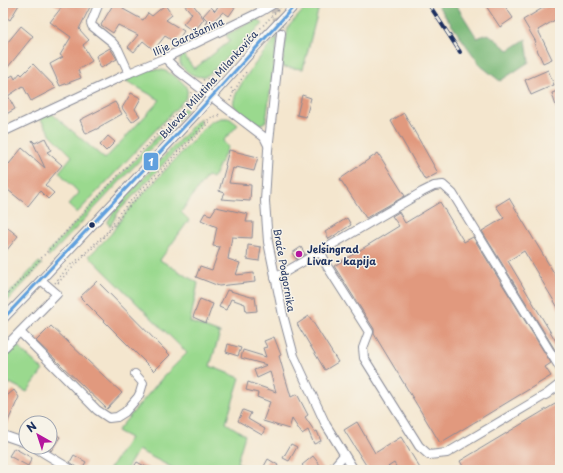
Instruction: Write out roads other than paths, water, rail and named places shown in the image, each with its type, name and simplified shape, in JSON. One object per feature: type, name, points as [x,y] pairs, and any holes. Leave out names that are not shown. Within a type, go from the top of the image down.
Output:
[{"type":"street","points":[[99,3],[90,23],[118,49],[129,73]]},
{"type":"street","name":"Ilije Garašanina","points":[[3,132],[129,73],[165,58],[260,12],[275,3]]},
{"type":"street","name":"Bulevar Milutina Milankovića","points":[[3,319],[42,280],[297,3]]},
{"type":"street","name":"Braće Podgornika","points":[[281,33],[268,145],[265,201],[268,242],[283,315],[294,356],[326,425],[354,470]]},
{"type":"street","points":[[165,58],[178,71],[264,137],[268,145]]},
{"type":"street","points":[[275,278],[422,192],[434,186],[443,185],[453,194],[560,368]]},
{"type":"street","points":[[321,252],[327,266],[369,332],[363,348],[364,358],[419,446],[429,455],[447,453],[548,394],[560,384]]},
{"type":"street","points":[[3,350],[20,332],[53,291],[42,280]]},
{"type":"street","points":[[20,332],[98,410],[109,418],[117,417],[124,412],[140,393],[142,383],[135,374]]},
{"type":"street","points":[[3,435],[18,440]]},
{"type":"street","points":[[47,455],[72,470]]},
{"type":"street","points":[[331,470],[344,455]]},
{"type":"tunnel","points":[[273,5],[281,33]]},
{"type":"railway","points":[[428,3],[460,52]]},
{"type":"place","name":"Jelšingrad Livar - kapija","points":[[299,254]]}]
